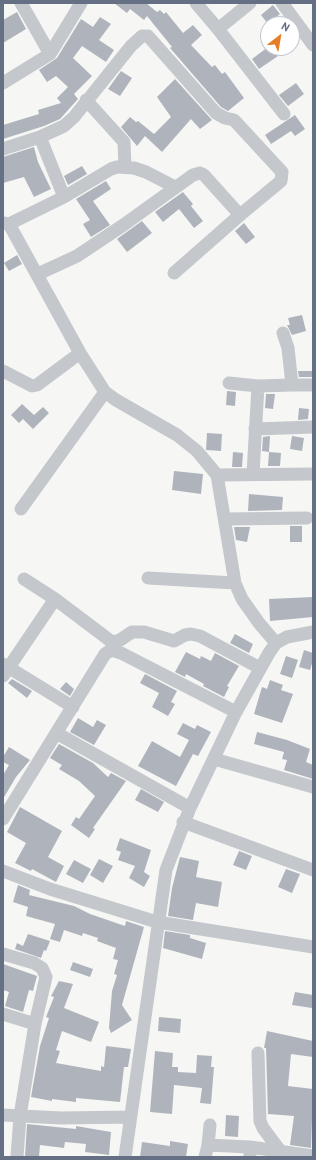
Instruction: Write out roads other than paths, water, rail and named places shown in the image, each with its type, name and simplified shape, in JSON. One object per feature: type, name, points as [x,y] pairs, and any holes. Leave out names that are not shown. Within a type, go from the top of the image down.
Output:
[{"type":"street","points":[[21,3],[50,54]]},
{"type":"street","points":[[3,83],[50,54],[81,3]]},
{"type":"street","points":[[196,3],[284,114]]},
{"type":"street","points":[[218,29],[250,3]]},
{"type":"street","points":[[282,3],[313,45]]},
{"type":"street","points":[[3,149],[40,137],[64,126],[74,118],[86,100],[132,46],[142,36],[151,37],[216,113],[225,118],[234,120],[282,172],[280,181],[240,214],[174,273]]},
{"type":"street","points":[[86,100],[124,142],[125,167]]},
{"type":"street","points":[[40,137],[64,197]]},
{"type":"street","points":[[175,187],[146,172],[125,167],[111,169],[64,197],[6,223],[38,274],[80,353],[105,392],[116,400],[177,435],[197,451],[217,475],[226,519],[235,582],[242,599],[259,623],[276,643]]},
{"type":"street","points":[[38,274],[77,256],[196,173],[204,175],[240,214]]},
{"type":"street","points":[[283,332],[288,348],[292,385]]},
{"type":"street","points":[[3,370],[32,386],[38,385],[80,353]]},
{"type":"street","points":[[229,384],[258,386],[313,385]]},
{"type":"street","points":[[253,474],[258,386]]},
{"type":"street","points":[[21,509],[105,392]]},
{"type":"street","points":[[255,429],[313,427]]},
{"type":"street","points":[[217,475],[313,474]]},
{"type":"street","points":[[226,519],[307,518]]},
{"type":"street","points":[[148,578],[235,582]]},
{"type":"street","points":[[24,579],[55,599],[112,642],[120,640],[125,635],[132,632],[144,632],[174,641],[185,635],[191,634],[200,636],[260,668]]},
{"type":"street","points":[[55,599],[5,669],[73,707]]},
{"type":"street","points":[[125,1157],[157,922],[166,870],[183,822],[236,712],[260,668],[276,643],[296,634],[313,632]]},
{"type":"street","points":[[116,650],[125,635]]},
{"type":"street","points":[[3,819],[58,734],[105,654],[110,650],[116,650],[236,712]]},
{"type":"street","points":[[58,734],[190,808]]},
{"type":"street","points":[[214,759],[313,787]]},
{"type":"street","points":[[183,822],[313,870]]},
{"type":"street","points":[[3,871],[50,889],[157,922],[313,947]]},
{"type":"street","points":[[3,954],[34,963],[45,972],[46,977],[35,1024],[20,1116],[17,1157]]},
{"type":"street","points":[[3,1014],[35,1024]]},
{"type":"street","points":[[258,1053],[260,1121],[263,1128],[281,1152]]},
{"type":"street","points":[[3,1115],[61,1118],[130,1117]]},
{"type":"street","points":[[210,1125],[207,1151],[281,1152],[313,1156]]}]
